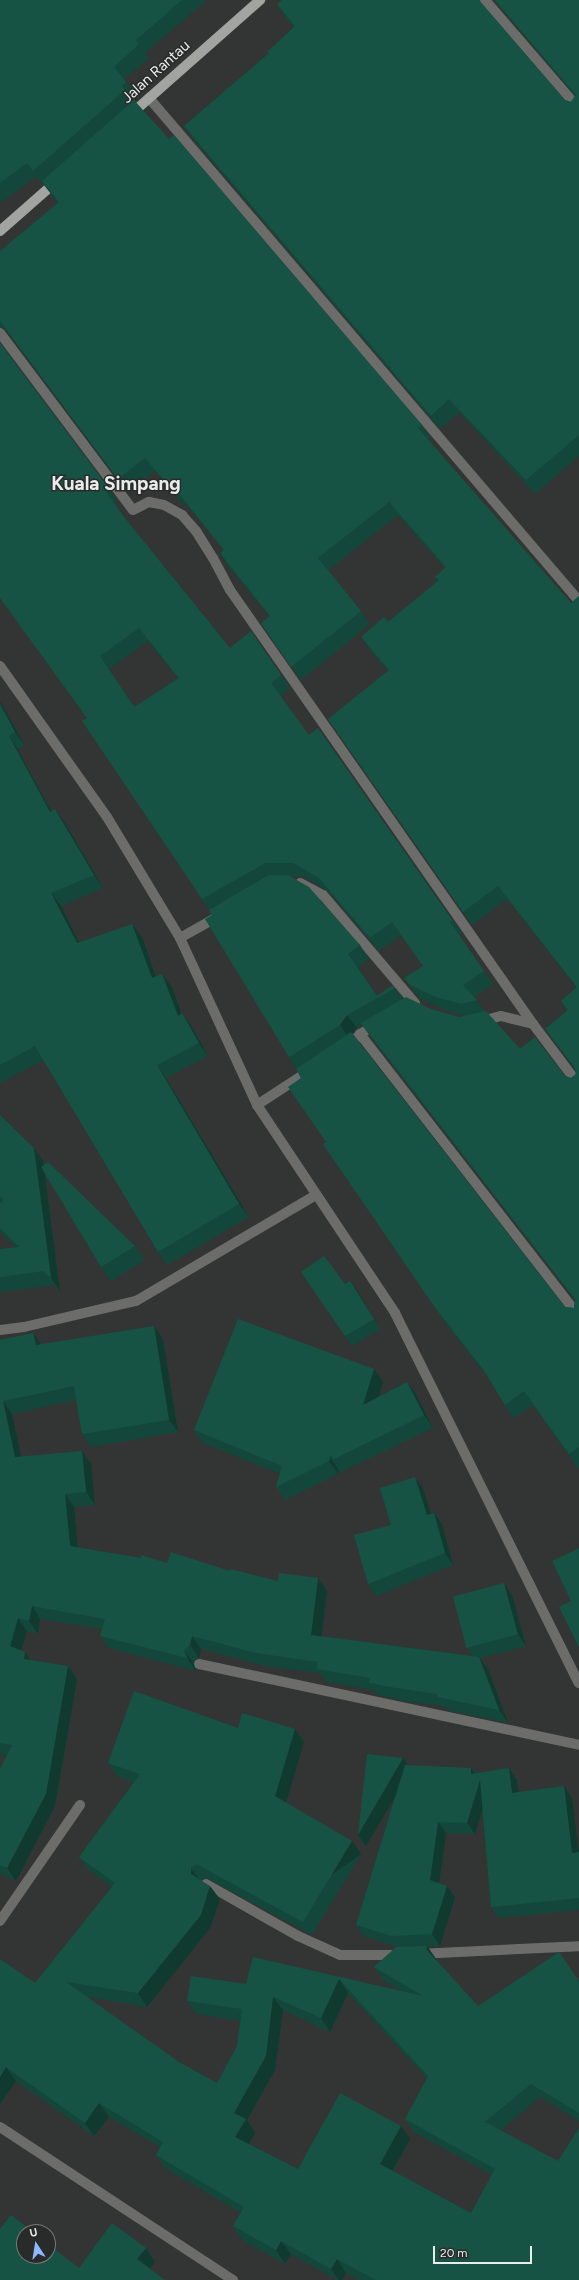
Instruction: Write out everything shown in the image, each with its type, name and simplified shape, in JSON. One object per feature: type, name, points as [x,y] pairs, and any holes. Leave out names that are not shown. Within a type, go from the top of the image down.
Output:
[{"type":"main road","name":"Jalan Rantau","points":[[119,125],[260,0]]},
{"type":"main road","points":[[0,231],[66,173]]},
{"type":"street","points":[[485,0],[579,109]]},
{"type":"street","points":[[149,98],[579,601]]},
{"type":"street","points":[[0,333],[133,510],[149,502],[164,505],[182,515],[196,531],[214,558],[230,590],[533,1024],[579,1085]]},
{"type":"street","points":[[0,666],[107,817],[180,938],[257,1105],[395,1313],[579,1683]]},
{"type":"street","points":[[292,882],[299,882],[323,895],[419,1004],[403,1010]]},
{"type":"street","points":[[180,938],[225,912]]},
{"type":"street","points":[[470,1024],[501,1016],[533,1024]]},
{"type":"street","points":[[341,1051],[354,1043],[360,1034],[384,1020]]},
{"type":"street","points":[[360,1034],[579,1316]]},
{"type":"street","points":[[257,1105],[322,1064]]},
{"type":"street","points":[[0,1330],[24,1327],[136,1301],[316,1195]]},
{"type":"street","points":[[199,1664],[579,1745]]},
{"type":"street","points":[[0,1920],[80,1805]]},
{"type":"street","points":[[206,1884],[287,1930],[340,1955],[358,1956],[579,1946]]},
{"type":"street","points":[[0,2127],[233,2280]]},
{"type":"building","points":[[0,0],[182,0],[136,40],[139,44],[114,67],[126,82],[122,86],[125,90],[33,171],[27,163],[0,183]]},
{"type":"building","points":[[282,0],[479,0],[565,100],[571,102],[576,95],[495,0],[579,0],[579,435],[526,480],[449,399],[431,416],[184,126],[269,53],[267,52],[295,26],[277,4]]},
{"type":"building","points":[[134,100],[169,139],[174,135],[422,425],[418,428],[571,603],[579,596],[579,1447],[569,1454],[524,1391],[505,1405],[483,1369],[434,1306],[323,1144],[326,1142],[288,1087],[301,1078],[296,1069],[351,1032],[565,1307],[574,1308],[575,1299],[361,1023],[406,997],[431,1009],[459,1017],[486,1011],[520,1049],[535,1037],[565,1076],[571,1078],[576,1074],[575,1068],[545,1029],[568,1010],[561,1001],[577,987],[498,886],[463,912],[328,719],[389,670],[361,637],[384,617],[388,622],[439,580],[435,577],[446,567],[389,502],[318,558],[361,611],[291,667],[261,623],[270,616],[220,553],[224,550],[177,491],[175,493],[145,458],[118,479],[0,321],[0,251],[59,202],[42,181]]},
{"type":"building","points":[[0,343],[108,487],[104,489],[124,517],[230,648],[251,631],[281,675],[271,683],[309,735],[318,728],[452,920],[450,922],[484,971],[463,985],[477,1000],[461,1004],[436,997],[410,985],[404,978],[423,966],[392,922],[370,938],[319,878],[293,863],[265,863],[202,899],[82,721],[87,718],[0,598]],"holes":[[[139,628],[179,678],[134,707],[100,656]]]},
{"type":"building","points":[[0,704],[15,732],[9,736],[50,812],[55,809],[94,875],[51,893],[77,943],[132,924],[152,978],[162,974],[178,1016],[182,1013],[199,1043],[157,1065],[239,1204],[158,1252],[35,1046],[0,1065]]},
{"type":"building","points":[[269,875],[288,875],[309,887],[360,945],[348,954],[377,996],[393,985],[395,988],[347,1015],[340,1025],[289,1057],[205,919],[212,915],[209,910]]},
{"type":"building","points":[[0,1115],[34,1148],[51,1278],[44,1271],[0,1277],[0,1249],[19,1247],[0,1228],[0,1203],[3,1200],[0,1196]]},
{"type":"building","points":[[48,1162],[135,1246],[101,1267],[41,1167]]},
{"type":"building","points":[[324,1256],[345,1284],[350,1281],[374,1319],[345,1336],[301,1272]]},
{"type":"building","points":[[238,1319],[374,1369],[363,1405],[407,1382],[424,1415],[332,1460],[331,1455],[329,1461],[276,1487],[282,1466],[194,1430]]},
{"type":"building","points":[[154,1326],[169,1420],[82,1434],[74,1386],[3,1401],[15,1457],[82,1451],[86,1492],[65,1494],[70,1546],[141,1558],[141,1555],[167,1563],[171,1552],[230,1571],[230,1569],[278,1581],[279,1573],[318,1578],[311,1635],[479,1657],[499,1710],[438,1697],[437,1694],[369,1683],[370,1678],[317,1669],[318,1662],[256,1653],[192,1636],[190,1645],[184,1650],[187,1658],[100,1636],[105,1619],[32,1606],[29,1621],[18,1618],[10,1646],[25,1652],[24,1659],[68,1666],[46,1794],[7,1868],[0,1865],[0,1769],[12,1745],[0,1743],[0,1340],[33,1333],[36,1345]]},
{"type":"building","points":[[415,1477],[427,1515],[434,1513],[445,1553],[368,1584],[354,1535],[391,1525],[380,1488]]},
{"type":"building","points":[[579,1548],[579,1647],[559,1607],[571,1601],[552,1561]]},
{"type":"building","points":[[504,1583],[518,1634],[467,1648],[453,1597]]},
{"type":"building","points":[[134,1691],[238,1728],[242,1713],[295,1729],[275,1796],[352,1841],[303,1922],[196,1864],[191,1868],[191,1874],[210,1886],[201,1915],[138,1993],[66,1982],[179,2062],[217,2083],[237,2046],[242,2009],[187,2001],[191,1976],[246,1984],[253,1957],[423,1996],[374,1967],[396,1947],[427,1946],[426,1949],[478,2006],[559,1952],[579,1981],[579,2113],[531,2084],[485,2122],[558,2161],[579,2128],[579,2280],[376,2280],[337,2259],[331,2269],[281,2241],[276,2250],[233,2226],[244,2207],[156,2155],[163,2142],[99,2103],[85,2123],[6,2067],[0,2077],[0,1959],[35,1983],[115,1883],[79,1857],[140,1774],[108,1763]],"holes":[[[339,1979],[428,2076],[405,2119],[495,2169],[471,2213],[380,2164],[401,2126],[340,2093],[298,2169],[235,2137],[246,2119],[234,2113],[266,2056],[273,1997],[321,2018]]]},
{"type":"building","points":[[367,1754],[403,1758],[358,1835]]},
{"type":"building","points":[[405,1765],[471,1768],[471,1774],[509,1768],[512,1793],[564,1786],[572,1853],[579,1852],[579,1898],[491,1907],[480,1780],[467,1823],[438,1822],[430,1880],[447,1886],[432,1934],[392,1936],[356,1925]]},
{"type":"building","points":[[11,2215],[23,2224],[16,2224],[16,2264],[56,2264],[56,2250],[79,2268],[112,2223],[146,2248],[137,2259],[165,2280],[0,2280],[0,2229]]},
{"type":"district","name":"Kuala Simpang","points":[[116,484]]}]
